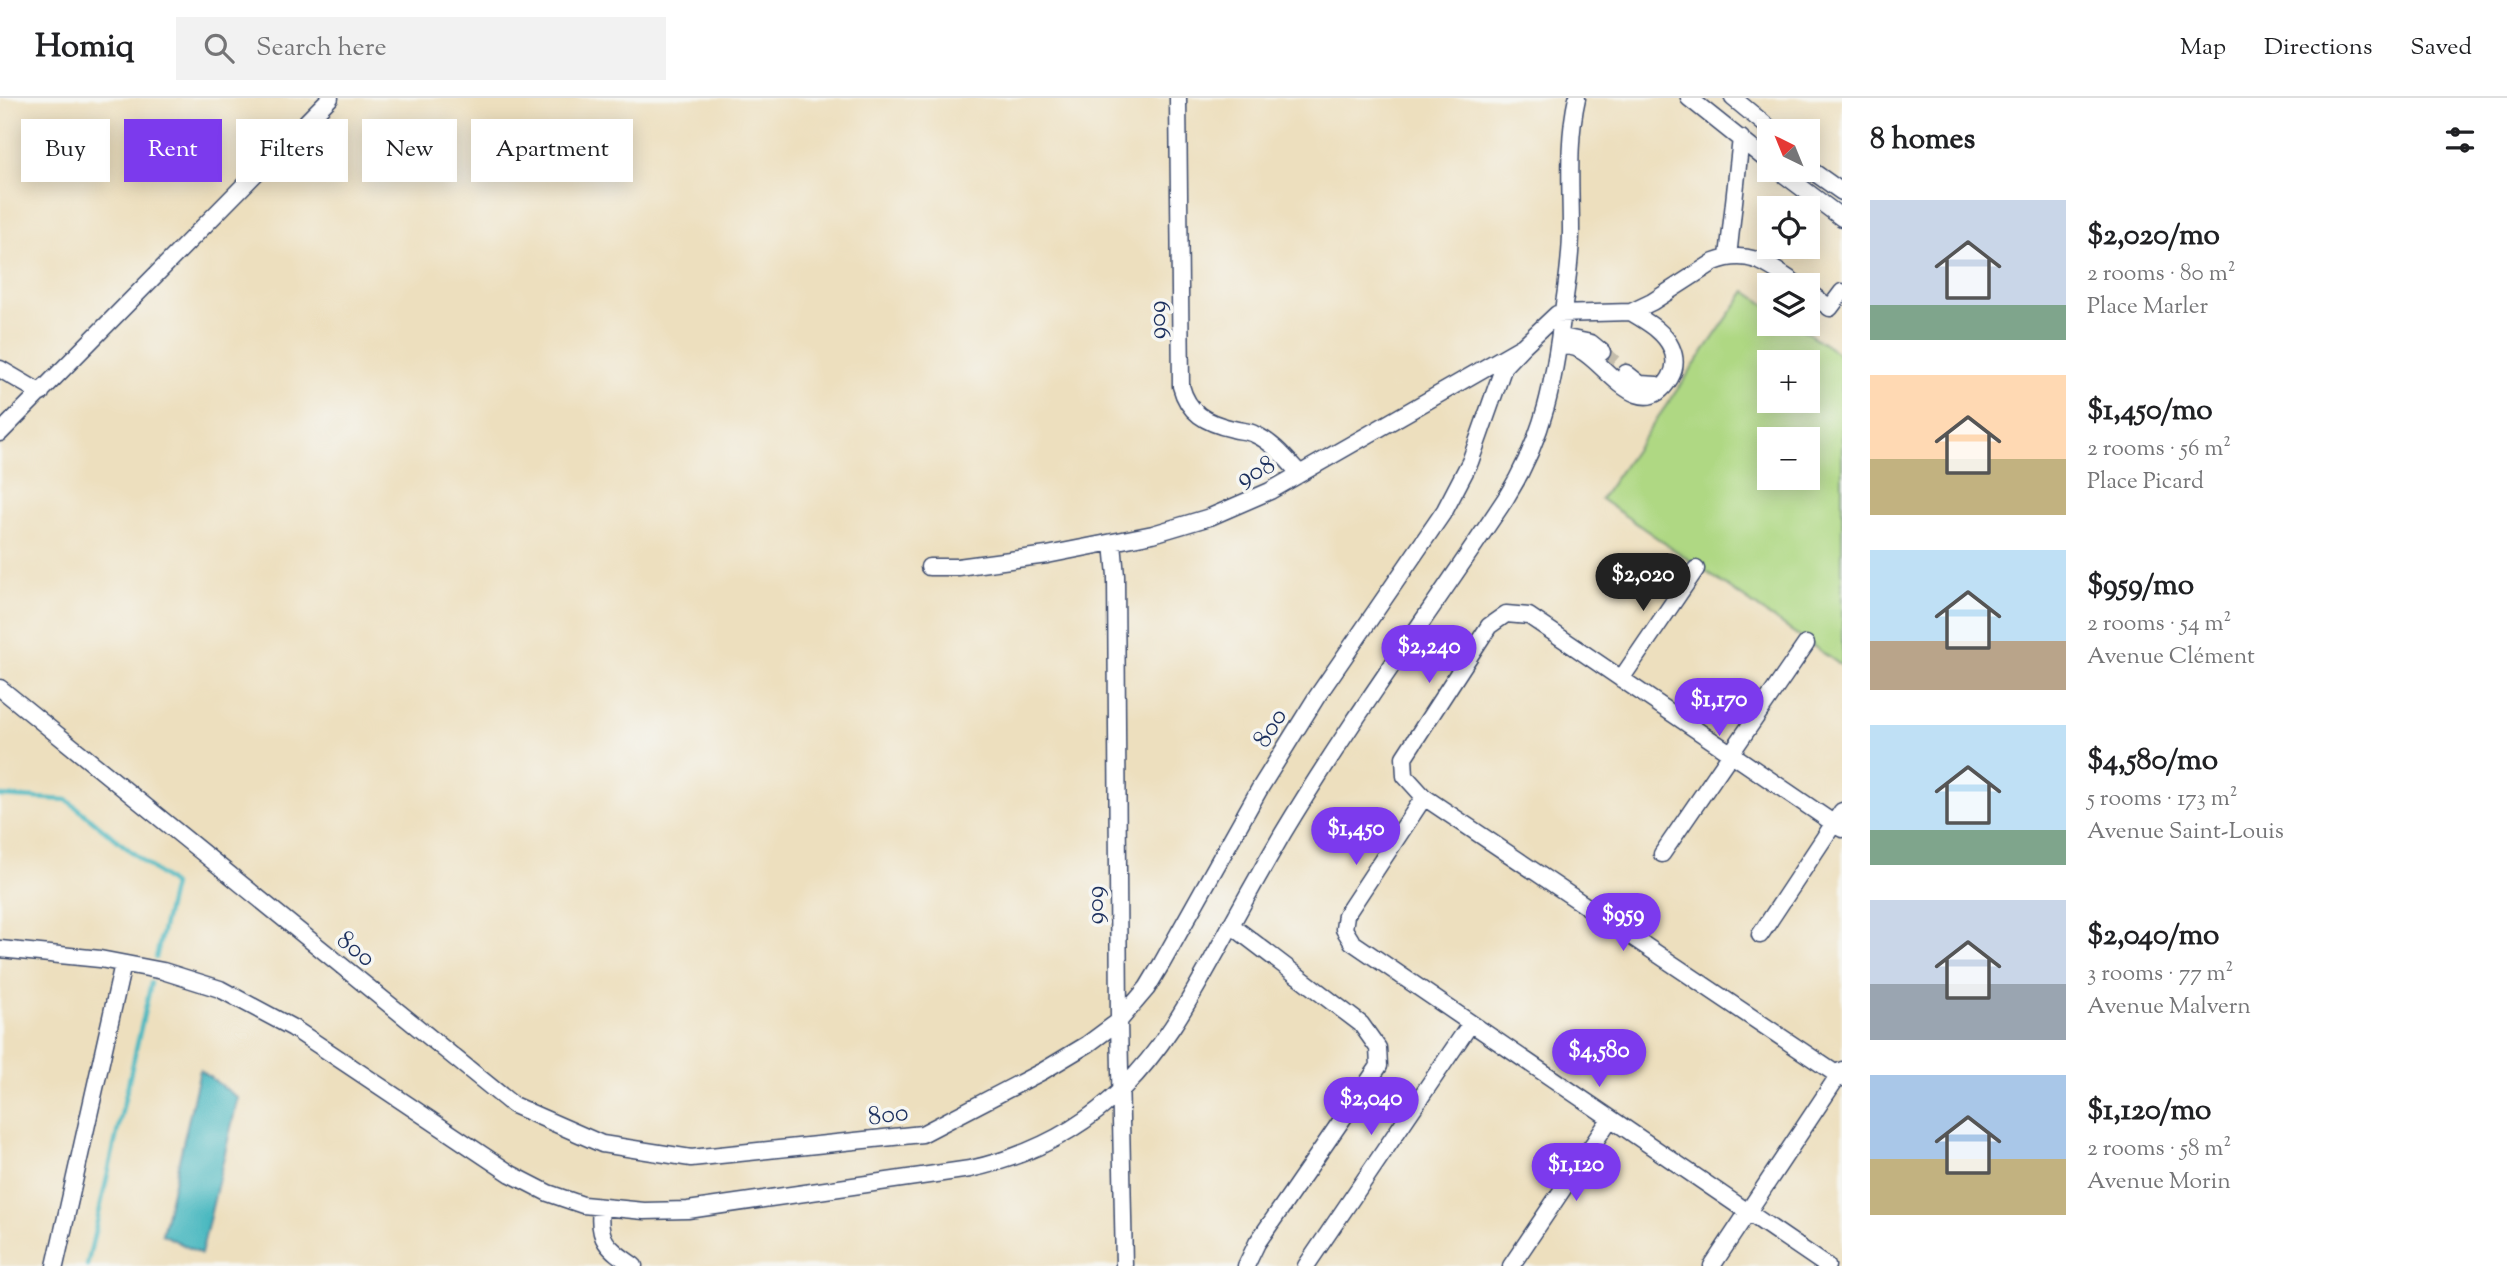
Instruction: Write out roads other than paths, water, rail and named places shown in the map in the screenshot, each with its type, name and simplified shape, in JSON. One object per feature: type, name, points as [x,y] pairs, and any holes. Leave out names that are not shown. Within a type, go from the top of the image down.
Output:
[{"type":"street","points":[[0,433],[330,98]]},
{"type":"street","name":"909","points":[[1178,98],[1181,386],[1185,401],[1193,412],[1205,418],[1229,429],[1254,434],[1268,442],[1300,474]]},
{"type":"street","points":[[0,949],[123,964],[184,976],[220,989],[318,1044],[512,1174],[548,1193],[583,1205],[644,1211],[688,1210],[983,1166],[1035,1150],[1053,1141],[1073,1129],[1121,1090],[1147,1063],[1176,1024],[1313,786],[1520,476],[1546,413],[1560,342],[1570,257],[1570,142],[1577,98]]},
{"type":"street","points":[[1689,98],[1757,152]]},
{"type":"street","points":[[1733,98],[1758,119]]},
{"type":"street","points":[[1728,257],[1741,138]]},
{"type":"street","points":[[1820,176],[1842,192]]},
{"type":"street","points":[[1794,182],[1842,218]]},
{"type":"street","points":[[1563,313],[1595,315],[1631,312],[1653,302],[1714,262],[1728,257],[1746,256],[1756,259],[1779,273]]},
{"type":"street","points":[[1820,300],[1830,307],[1842,292]]},
{"type":"street","points":[[1560,342],[1580,349],[1620,386],[1635,394],[1652,394],[1671,377],[1675,365],[1670,346],[1657,329],[1631,312]]},
{"type":"street","name":"908","points":[[929,567],[992,562],[1113,543],[1210,517],[1270,491],[1300,474],[1523,345],[1534,338],[1554,317],[1563,313]]},
{"type":"street","points":[[1560,342],[1585,341],[1602,352]]},
{"type":"street","name":"800","points":[[0,688],[513,1105],[602,1144],[691,1158],[922,1134],[1043,1071],[1088,1044],[1119,1021],[1147,988],[1260,788],[1316,698],[1445,510],[1470,462],[1504,366],[1523,345]]},
{"type":"street","points":[[0,369],[41,393]]},
{"type":"street","points":[[1626,373],[1646,386],[1660,385],[1671,377]]},
{"type":"street","name":"909","points":[[1113,543],[1116,576],[1119,1021],[1124,1266]]},
{"type":"street","points":[[1621,679],[1696,569]]},
{"type":"street","points":[[1712,1266],[1841,1074],[1424,797],[1405,776],[1404,757],[1489,626],[1506,614],[1529,616],[1731,754],[1839,822],[1760,935]]},
{"type":"street","points":[[1662,854],[1807,644]]},
{"type":"street","points":[[1424,797],[1346,915],[1344,929],[1352,942],[1827,1266]]},
{"type":"street","points":[[1231,925],[1361,1024],[1378,1048],[1379,1066],[1257,1243],[1246,1266]]},
{"type":"street","points":[[55,1266],[123,964]]},
{"type":"street","points":[[1306,1266],[1471,1023]]},
{"type":"street","points":[[1511,1266],[1610,1119]]},
{"type":"street","points":[[601,1208],[601,1235],[615,1252],[634,1266]]},
{"type":"water","points":[[200,1070],[238,1098],[201,1254],[162,1234]]},
{"type":"waterway","points":[[0,796],[67,800],[173,885],[156,958]]},
{"type":"waterway","points":[[87,1266],[151,983]]},
{"type":"tunnel","points":[[1602,352],[1626,373]]}]
